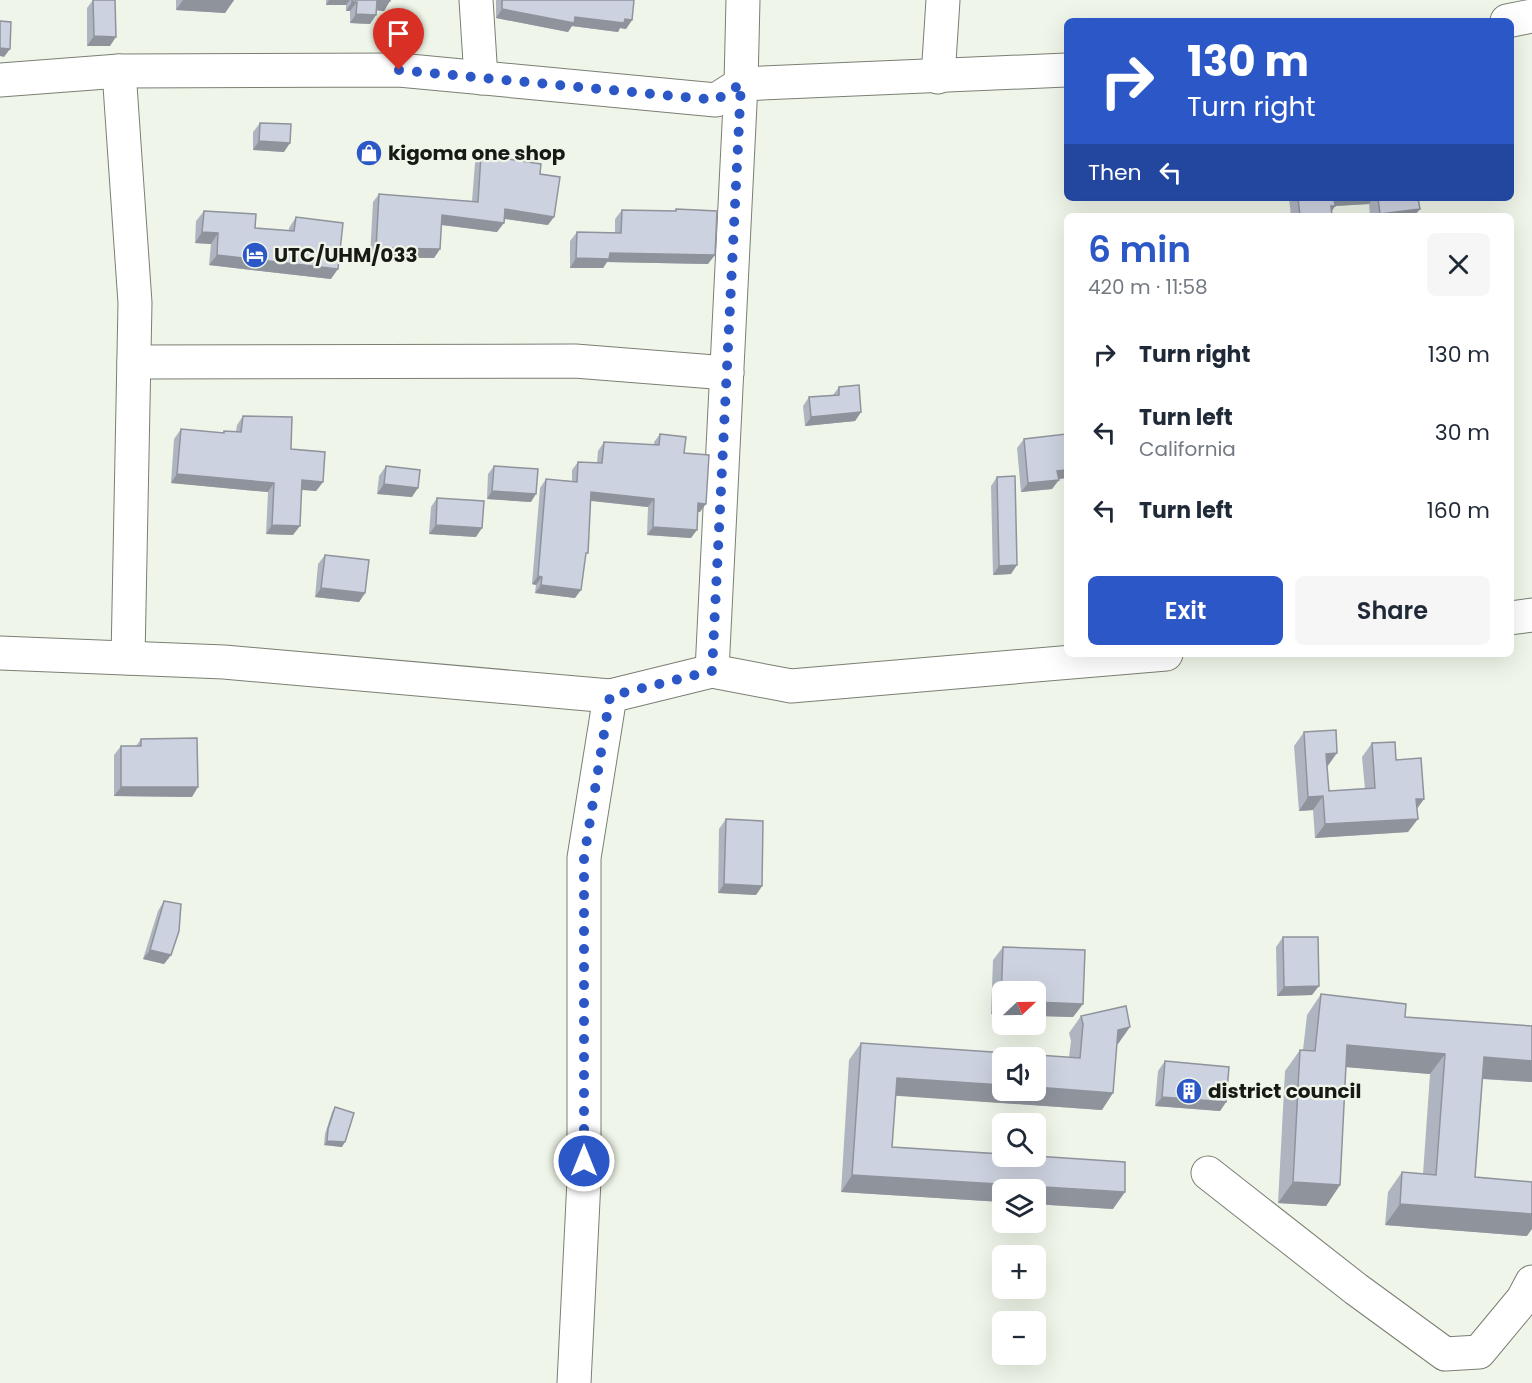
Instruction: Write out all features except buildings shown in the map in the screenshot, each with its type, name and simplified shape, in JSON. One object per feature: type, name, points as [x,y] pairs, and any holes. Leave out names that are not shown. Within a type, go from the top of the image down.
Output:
[{"type":"street","points":[[476,0],[481,78]]},
{"type":"street","points":[[712,671],[741,84],[743,0]]},
{"type":"street","points":[[938,77],[943,0]]},
{"type":"street","points":[[1514,20],[1532,16]]},
{"type":"street","points":[[0,80],[119,71],[399,70],[716,100],[741,84],[1064,70]]},
{"type":"street","points":[[119,71],[135,303],[128,658]]},
{"type":"street","points":[[134,362],[575,361],[727,373]]},
{"type":"street","points":[[1514,617],[1532,615]]},
{"type":"street","points":[[0,653],[224,662],[610,696],[712,671],[791,686],[1131,657]]},
{"type":"street","points":[[574,1383],[584,1180],[584,858],[610,696]]},
{"type":"street","points":[[1208,1173],[1356,1289],[1445,1354],[1479,1352],[1523,1299],[1532,1282]]},
{"type":"place","name":"kigoma one shop","points":[[369,153]]},
{"type":"place","name":"UTC/UHM/033","points":[[255,255]]},
{"type":"place","name":"district council","points":[[1189,1091]]},
{"type":"route","points":[[399,70],[716,100],[741,84],[712,671],[610,696],[584,858],[584,1161]]}]
